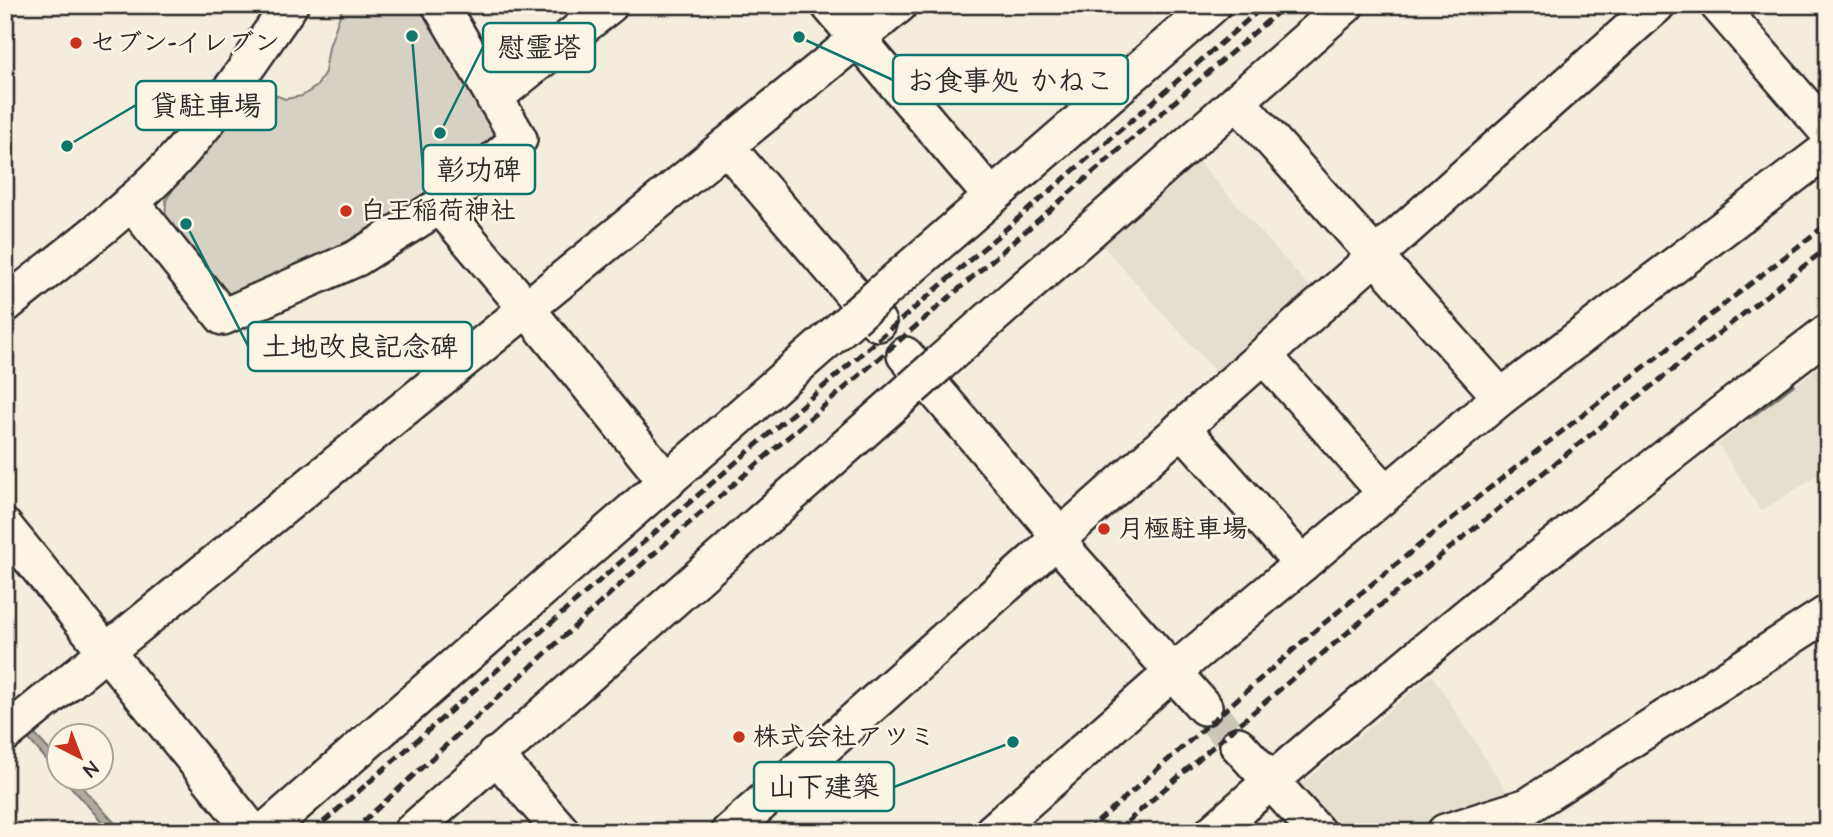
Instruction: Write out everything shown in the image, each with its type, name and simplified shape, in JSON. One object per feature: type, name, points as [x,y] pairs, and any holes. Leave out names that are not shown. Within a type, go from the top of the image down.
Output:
[{"type":"street","points":[[5,305],[131,202],[166,169],[194,136],[290,5]]},
{"type":"street","points":[[131,202],[223,317],[357,258],[440,206],[519,139],[440,5]]},
{"type":"street","points":[[494,98],[610,5]]},
{"type":"street","points":[[829,5],[991,196]]},
{"type":"street","points":[[5,734],[899,5]]},
{"type":"street","points":[[264,832],[667,482],[870,312],[991,196],[1213,5]]},
{"type":"street","points":[[411,832],[909,371],[940,363],[1346,5]]},
{"type":"street","points":[[729,832],[1657,5]]},
{"type":"street","points":[[1718,5],[1828,132]]},
{"type":"street","points":[[1237,101],[1502,397]]},
{"type":"street","points":[[726,146],[870,312]]},
{"type":"street","points":[[992,832],[1173,672],[1502,397],[1828,149]]},
{"type":"street","points":[[440,206],[667,482]]},
{"type":"street","points":[[1213,832],[1269,782],[1560,540],[1828,332]]},
{"type":"street","points":[[1264,356],[1386,494]]},
{"type":"street","points":[[909,371],[1047,522],[1069,555],[1204,706]]},
{"type":"street","points":[[1182,428],[1302,564]]},
{"type":"street","points":[[5,527],[253,832]]},
{"type":"street","points":[[1445,832],[1511,822],[1528,806],[1828,613]]},
{"type":"street","points":[[1238,746],[1317,832]]},
{"type":"street","points":[[495,755],[562,832]]},
{"type":"shaded area","points":[[346,5],[430,5],[496,118],[497,142],[353,250],[227,302],[165,222],[166,200],[239,107],[255,93],[270,93],[285,99],[302,96],[317,86],[325,72],[329,47]]},
{"type":"shaded area","points":[[1190,152],[1314,292],[1219,376],[1094,236]]},
{"type":"shaded area","points":[[1828,360],[1828,490],[1818,475],[1761,511],[1718,444]]},
{"type":"shaded area","points":[[1432,675],[1511,798],[1400,832],[1338,832],[1297,788]]},
{"type":"shaded area","points":[[31,730],[46,747],[46,759],[25,735]]},
{"type":"shaded area","points":[[75,792],[87,792],[123,832],[111,832]]},
{"type":"waterway","points":[[1749,415],[1791,383]]},
{"type":"tunnel","points":[[1204,707],[1238,745]]},
{"type":"railway","points":[[312,832],[1265,5]]},
{"type":"railway","points":[[352,832],[650,557],[1286,5]]},
{"type":"railway","points":[[1086,832],[1317,629],[1482,494],[1828,223]]},
{"type":"railway","points":[[1116,832],[1378,607],[1828,247]]},
{"type":"place","name":"彰功碑","points":[[412,36]]},
{"type":"place","name":"お食事処 かねこ","points":[[799,37]]},
{"type":"place","name":"セブン-イレブン","points":[[76,43]]},
{"type":"place","name":"慰霊塔","points":[[440,133]]},
{"type":"place","name":"貸駐車場","points":[[67,146]]},
{"type":"place","name":"白王稲荷神社","points":[[346,211]]},
{"type":"place","name":"土地改良記念碑","points":[[186,224]]},
{"type":"place","name":"月極駐車場","points":[[1104,529]]},
{"type":"place","name":"株式会社アツミ","points":[[739,737]]},
{"type":"place","name":"山下建築","points":[[1013,742]]}]
